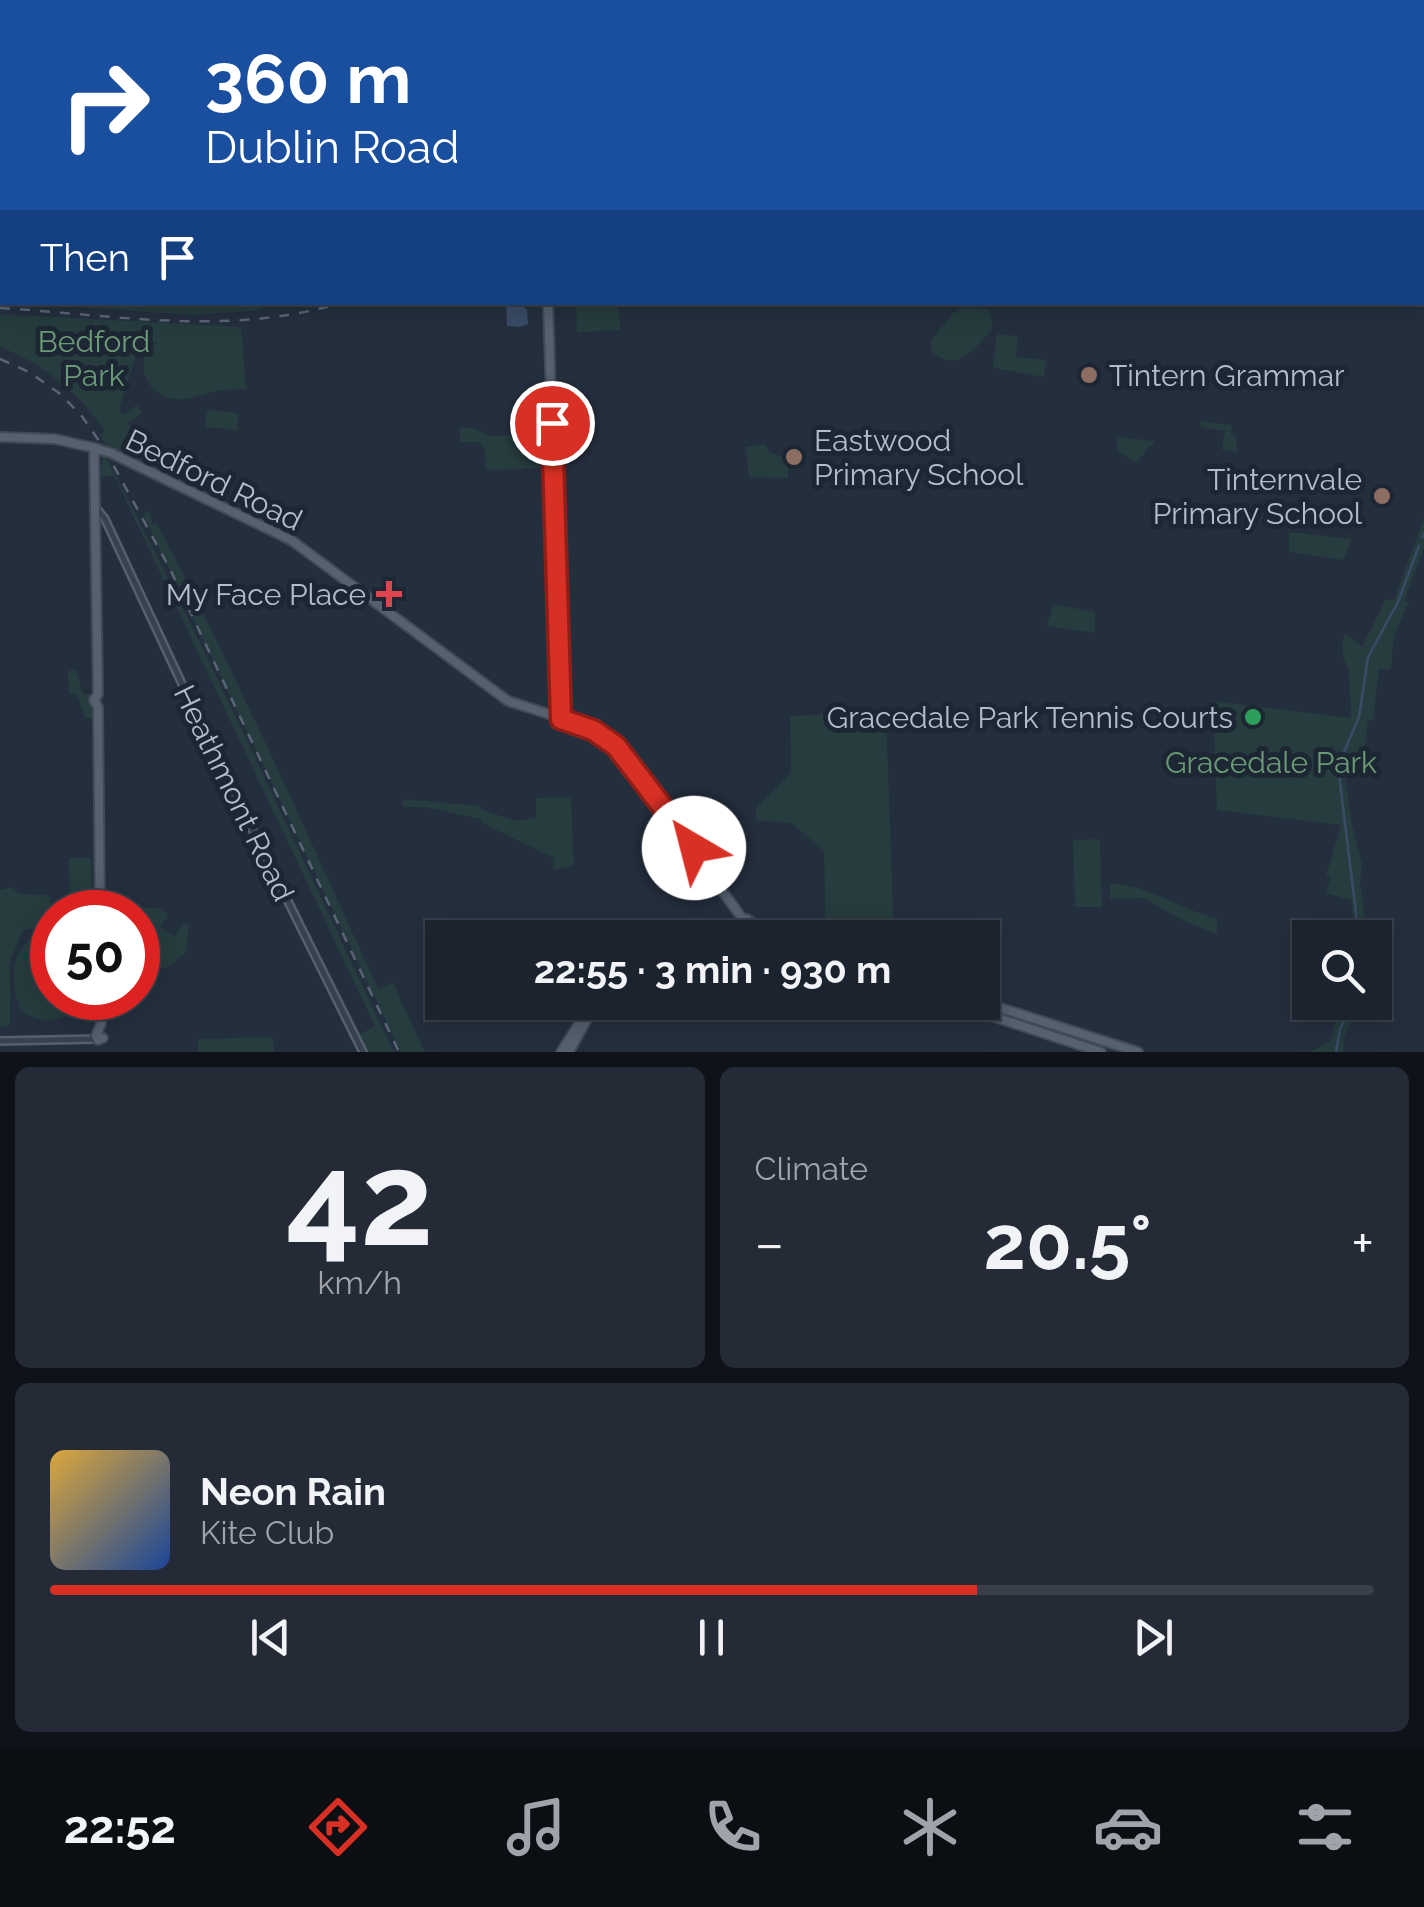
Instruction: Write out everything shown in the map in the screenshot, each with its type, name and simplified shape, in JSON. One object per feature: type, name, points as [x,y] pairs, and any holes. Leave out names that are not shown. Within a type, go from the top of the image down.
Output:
[{"type":"main road","points":[[548,305],[561,719]]},
{"type":"main road","name":"Bedford Road","points":[[0,438],[55,439],[112,454],[279,533],[489,689],[516,705],[593,730],[616,746],[747,920]]},
{"type":"main road","points":[[97,449],[98,694],[94,700],[98,708],[100,890]]},
{"type":"main road","points":[[1000,1009],[1107,1049]]},
{"type":"main road","points":[[1000,1017],[1107,1049],[1138,1052]]},
{"type":"main road","points":[[560,1052],[581,1020]]},
{"type":"main road","points":[[569,1052],[587,1020]]},
{"type":"street","name":"Heathmont Road","points":[[95,505],[363,1052]]},
{"type":"street","points":[[95,524],[110,531]]},
{"type":"street","points":[[0,1041],[100,1038]]},
{"type":"green space","points":[[45,305],[262,305],[263,310],[192,315]]},
{"type":"green space","points":[[576,305],[619,305],[620,330],[577,332]]},
{"type":"green space","points":[[963,307],[990,310],[993,328],[965,356],[949,361],[940,358],[931,350],[931,340],[953,313]]},
{"type":"green space","name":"Bedford Park","points":[[0,314],[241,327],[246,389],[222,390],[193,398],[165,396],[149,384],[145,375],[145,358],[158,342],[140,342],[119,410],[123,415],[137,405],[142,413],[128,423],[143,445],[149,465],[107,446],[100,435],[105,431],[72,392],[31,362],[0,347]]},
{"type":"green space","points":[[997,334],[1018,336],[1016,357],[1046,360],[1044,377],[993,368]]},
{"type":"green space","points":[[207,410],[239,413],[237,430],[205,427]]},
{"type":"green space","points":[[1200,421],[1232,425],[1237,452],[1222,450],[1225,431],[1201,427]]},
{"type":"green space","points":[[469,427],[491,436],[528,434],[529,456],[549,456],[549,468],[486,470],[485,451],[480,442],[460,442],[459,428]]},
{"type":"green space","points":[[1117,437],[1155,441],[1136,463],[1117,450]]},
{"type":"green space","points":[[765,445],[769,452],[788,458],[788,478],[749,477],[746,447]]},
{"type":"green space","points":[[103,456],[106,457],[181,604],[394,1052],[367,1052],[359,1035],[375,1026],[114,475],[100,478]]},
{"type":"green space","points":[[149,511],[243,696],[378,989],[393,983],[425,1052],[401,1052],[143,514]]},
{"type":"green space","name":"Gracedale Park","points":[[1424,518],[1424,548],[1404,601],[1409,602],[1394,635],[1391,669],[1379,669],[1362,771],[1344,769],[1362,863],[1365,920],[1353,920],[1351,900],[1326,893],[1331,877],[1326,876],[1341,825],[1217,810],[1213,701],[1351,718],[1343,637],[1345,633],[1362,647],[1386,599],[1394,600]]},
{"type":"green space","points":[[1289,532],[1351,539],[1344,560],[1289,552]]},
{"type":"green space","points":[[1053,604],[1095,612],[1095,633],[1047,626]]},
{"type":"green space","points":[[76,670],[83,694],[93,694],[93,718],[85,718],[77,694],[69,694],[68,671]]},
{"type":"green space","points":[[874,712],[886,715],[893,920],[826,920],[824,851],[791,823],[756,820],[756,808],[791,773],[790,716]]},
{"type":"green space","points":[[571,797],[574,865],[554,870],[554,858],[482,823],[481,819],[424,807],[403,807],[403,799],[481,806],[482,810],[517,821],[536,817],[536,798]]},
{"type":"green space","points":[[1100,839],[1102,907],[1075,907],[1073,840]]},
{"type":"green space","points":[[69,858],[91,858],[92,890],[70,890]]},
{"type":"green space","points":[[1110,883],[1140,888],[1217,918],[1217,934],[1143,898],[1110,899]]},
{"type":"green space","points":[[12,887],[19,894],[30,894],[30,929],[22,933],[10,962],[10,1025],[0,1027],[0,890]]},
{"type":"green space","points":[[160,909],[168,914],[161,928],[175,937],[183,923],[189,925],[186,952],[168,968],[160,968]]},
{"type":"green space","points":[[30,940],[30,1016],[21,1011],[15,989],[15,965]]},
{"type":"green space","points":[[1336,1020],[1353,1020],[1344,1038],[1343,1052],[1309,1052],[1330,1041]]},
{"type":"green space","points":[[273,1037],[274,1052],[198,1052],[198,1039]]},
{"type":"water","points":[[506,305],[520,305],[527,310],[528,324],[507,326]]},
{"type":"waterway","points":[[1357,920],[1338,766],[1359,717],[1368,657],[1398,602],[1419,546]]},
{"type":"waterway","points":[[1336,1052],[1345,1020]]},
{"type":"railway","points":[[0,308],[216,321],[259,319],[333,305]]},
{"type":"railway","points":[[0,359],[29,372],[59,393],[81,415],[104,448],[170,569],[399,1052]]},
{"type":"place","name":"Tintern Grammar","points":[[1089,375]]},
{"type":"place","name":"Eastwood Primary School","points":[[794,457]]},
{"type":"place","name":"Tinternvale Primary School","points":[[1382,496]]},
{"type":"place","name":"My Face Place","points":[[389,594]]},
{"type":"place","name":"Gracedale Park Tennis Courts","points":[[1253,717]]},
{"type":"route","points":[[552,423],[561,719],[593,730],[616,746],[694,848]]}]
